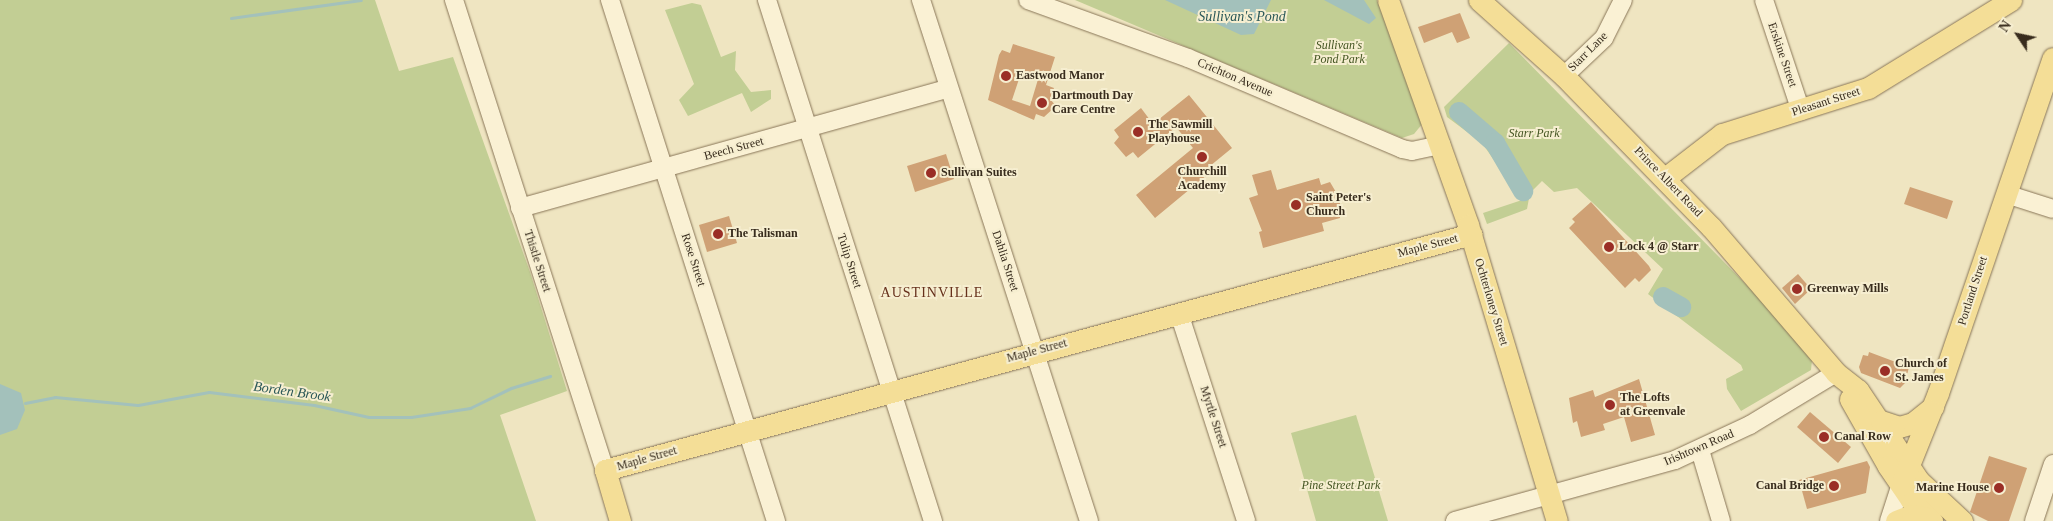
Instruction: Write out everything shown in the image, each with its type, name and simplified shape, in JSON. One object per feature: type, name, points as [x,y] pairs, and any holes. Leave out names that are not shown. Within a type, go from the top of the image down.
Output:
[{"type":"main road","name":"Ochterloney Street","points":[[1388,0],[1471,234],[1557,521]]},
{"type":"main road","name":"Prince Albert Road","points":[[1480,0],[1564,76],[1665,178],[1839,376],[1858,390],[1932,496],[1962,521]]},
{"type":"main road","name":"Pleasant Street","points":[[1665,178],[1722,134],[1801,111],[1868,88],[2011,0]]},
{"type":"main road","name":"Portland Street","points":[[1901,485],[1933,407],[2053,58]]},
{"type":"main road","name":"Maple Street","points":[[605,470],[1471,234]]},
{"type":"main road","name":"Prince Albert Road","points":[[1839,376],[1848,395],[1901,485],[1929,519]]},
{"type":"main road","points":[[1880,421],[1899,427],[1912,423],[1933,407]]},
{"type":"main road","name":"Thistle Street","points":[[605,470],[620,521]]},
{"type":"main road","points":[[1896,521],[1912,515],[1929,519]]},
{"type":"street","name":"Thistle Street","points":[[454,0],[605,470]]},
{"type":"street","name":"Rose Street","points":[[610,0],[776,521]]},
{"type":"street","name":"Tulip Street","points":[[766,0],[933,521]]},
{"type":"street","name":"Dahlia Street","points":[[921,0],[1089,521]]},
{"type":"street","name":"Crichton Avenue","points":[[1028,0],[1188,58],[1402,149],[1412,151],[1441,145]]},
{"type":"street","name":"Starr Lane","points":[[1564,76],[1604,38],[1624,0]]},
{"type":"street","name":"Erskine Street","points":[[1764,0],[1801,111]]},
{"type":"street","name":"Beech Street","points":[[520,208],[807,130],[948,88]]},
{"type":"street","points":[[2006,194],[2053,210]]},
{"type":"street","name":"Myrtle Street","points":[[1179,313],[1246,521]]},
{"type":"street","name":"Irishtown Road","points":[[1455,521],[1700,450],[1839,376]]},
{"type":"street","points":[[1700,450],[1721,521]]},
{"type":"street","points":[[2034,521],[2053,464]]},
{"type":"street","name":"Portland Street","points":[[1889,521],[1901,485]]},
{"type":"green space","points":[[0,0],[375,0],[399,71],[453,57],[530,272],[567,391],[500,415],[536,521],[0,521]]},
{"type":"green space","name":"Sullivan's Pond Park","points":[[1075,0],[1377,0],[1423,123],[1414,134],[1402,138]]},
{"type":"green space","points":[[692,3],[701,5],[721,57],[736,51],[735,70],[751,92],[771,90],[771,99],[751,112],[742,93],[688,116],[679,100],[694,84],[665,10]]},
{"type":"green space","name":"Starr Park","points":[[1509,43],[1776,315],[1812,360],[1811,370],[1741,411],[1727,389],[1726,379],[1743,370],[1741,365],[1648,294],[1663,269],[1577,188],[1554,192],[1542,181],[1530,193],[1527,209],[1487,224],[1483,213],[1522,200],[1482,143],[1447,117],[1444,107]]},
{"type":"green space","name":"Pine Street Park","points":[[1356,415],[1388,521],[1316,521],[1291,433]]},
{"type":"water","name":"Sullivan's Pond","points":[[1165,0],[1271,0],[1254,34],[1241,35]]},
{"type":"water","points":[[1324,0],[1364,0],[1376,18],[1369,24]]},
{"type":"water","points":[[0,384],[21,393],[25,410],[17,429],[0,435]]},
{"type":"building","points":[[1460,13],[1470,38],[1457,43],[1452,32],[1424,43],[1418,27]]},
{"type":"building","name":"Eastwood Manor","points":[[1013,44],[1055,57],[1046,85],[1054,88],[1050,99],[1056,106],[1044,117],[1036,114],[1034,120],[988,100],[999,55],[1002,50],[1010,53]],"holes":[[[1022,70],[1039,76],[1030,106],[1012,100]]]},
{"type":"building","name":"Churchill Academy","points":[[1189,95],[1232,148],[1210,166],[1213,170],[1155,218],[1136,195],[1193,148],[1176,127],[1138,158],[1133,152],[1126,157],[1114,143],[1119,137],[1114,130],[1141,108],[1153,124]]},
{"type":"building","name":"Sullivan Suites","points":[[946,154],[954,179],[915,192],[907,166]]},
{"type":"building","name":"Saint Peter's Church","points":[[1271,170],[1277,190],[1319,178],[1321,185],[1330,182],[1340,199],[1340,218],[1322,223],[1324,231],[1263,248],[1259,232],[1262,231],[1249,198],[1258,195],[1252,175]]},
{"type":"building","points":[[1910,187],[1953,201],[1947,219],[1904,204]]},
{"type":"building","name":"Lock 4 @ Starr","points":[[1591,202],[1649,266],[1651,270],[1639,282],[1635,278],[1625,288],[1569,228],[1575,222],[1572,219]]},
{"type":"building","name":"The Talisman","points":[[729,216],[737,243],[707,252],[699,225]]},
{"type":"building","name":"Greenway Mills","points":[[1798,274],[1811,289],[1795,304],[1782,288]]},
{"type":"building","name":"Church of St. James","points":[[1869,352],[1909,367],[1905,383],[1900,388],[1861,373],[1859,367],[1863,355],[1868,356]]},
{"type":"building","name":"The Lofts at Greenvale","points":[[1639,379],[1655,435],[1631,442],[1624,417],[1603,424],[1605,430],[1581,437],[1577,421],[1573,423],[1569,398],[1593,390],[1595,397]]},
{"type":"building","name":"Canal Row","points":[[1810,412],[1851,447],[1838,463],[1797,427]]},
{"type":"building","name":"Marine House","points":[[1989,456],[2027,468],[2009,521],[1988,521],[1970,512]]},
{"type":"building","name":"Canal Bridge","points":[[1867,461],[1870,467],[1866,493],[1807,509],[1799,480]]},
{"type":"waterway","points":[[231,18],[361,0]]},
{"type":"waterway","points":[[1459,112],[1495,143],[1523,191]]},
{"type":"waterway","points":[[1663,297],[1681,307]]},
{"type":"waterway","name":"Borden Brook","points":[[25,403],[55,397],[138,405],[209,392],[314,405],[369,417],[411,417],[470,408],[511,388],[550,376]]},
{"type":"place","name":"Eastwood Manor","points":[[1006,76]]},
{"type":"place","name":"Dartmouth Day Care Centre","points":[[1042,103]]},
{"type":"place","name":"The Sawmill Playhouse","points":[[1138,132]]},
{"type":"place","name":"Churchill Academy","points":[[1202,157]]},
{"type":"place","name":"Sullivan Suites","points":[[931,173]]},
{"type":"place","name":"Saint Peter's Church","points":[[1296,205]]},
{"type":"place","name":"The Talisman","points":[[718,234]]},
{"type":"place","name":"Lock 4 @ Starr","points":[[1609,247]]},
{"type":"place","name":"Greenway Mills","points":[[1797,289]]},
{"type":"place","name":"Church of St. James","points":[[1885,371]]},
{"type":"place","name":"The Lofts at Greenvale","points":[[1610,405]]},
{"type":"place","name":"Canal Row","points":[[1824,437]]},
{"type":"place","name":"Canal Bridge","points":[[1834,486]]},
{"type":"place","name":"Marine House","points":[[1999,488]]},
{"type":"district","name":"AUSTINVILLE","points":[[932,293]]}]
